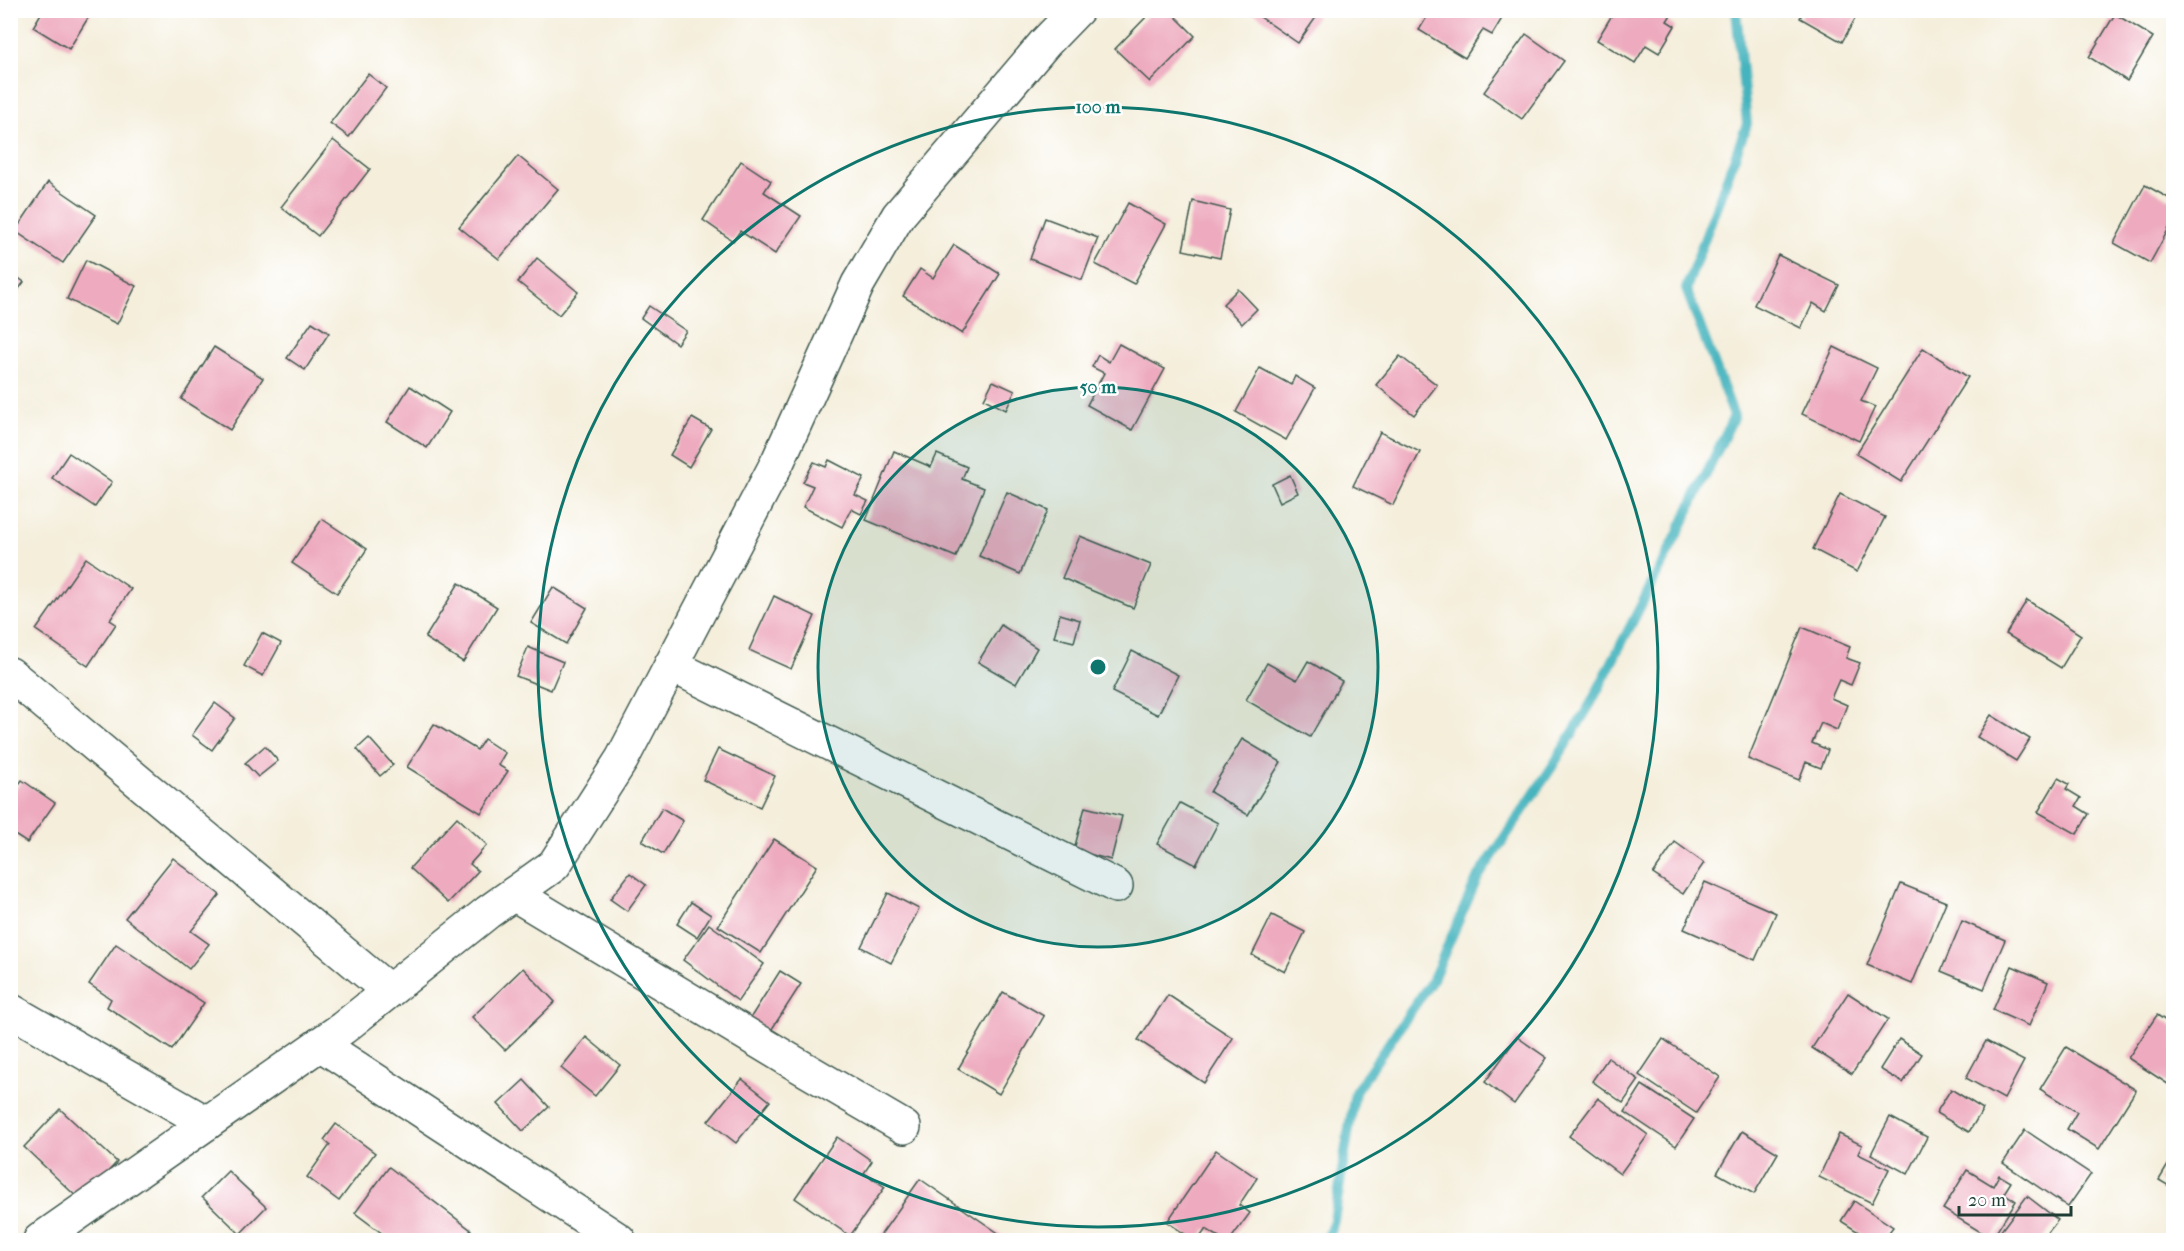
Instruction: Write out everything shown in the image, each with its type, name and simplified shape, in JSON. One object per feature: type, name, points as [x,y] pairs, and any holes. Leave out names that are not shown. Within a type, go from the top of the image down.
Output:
[{"type":"street","points":[[40,1240],[320,1044],[554,865],[622,759],[778,461],[858,284],[898,216],[1045,43],[1077,10]]},
{"type":"street","points":[[671,666],[1116,886]]},
{"type":"street","points":[[10,674],[389,991]]},
{"type":"street","points":[[514,894],[904,1127]]},
{"type":"street","points":[[10,1011],[207,1123]]},
{"type":"street","points":[[320,1044],[619,1240]]},
{"type":"building","points":[[43,10],[93,10],[69,49],[33,27]]},
{"type":"building","points":[[1153,10],[1169,10],[1195,36],[1150,82],[1115,49]]},
{"type":"building","points":[[1250,10],[1310,10],[1317,16],[1298,43]]},
{"type":"building","points":[[1431,10],[1507,10],[1492,35],[1483,30],[1465,58],[1419,30]]},
{"type":"building","points":[[1615,10],[1674,10],[1667,21],[1675,26],[1659,53],[1646,45],[1635,63],[1597,40]]},
{"type":"building","points":[[1804,10],[1860,10],[1842,42],[1800,18]]},
{"type":"building","points":[[2115,14],[2153,37],[2127,81],[2089,57]]},
{"type":"building","points":[[1526,34],[1564,61],[1522,119],[1484,92]]},
{"type":"building","points":[[368,74],[386,88],[349,137],[330,123]]},
{"type":"building","points":[[333,140],[370,169],[318,236],[281,207]]},
{"type":"building","points":[[518,156],[558,189],[499,259],[459,227]]},
{"type":"building","points":[[741,161],[771,181],[764,192],[801,216],[775,254],[740,231],[733,241],[703,220]]},
{"type":"building","points":[[48,182],[96,215],[63,263],[15,231]]},
{"type":"building","points":[[2145,185],[2174,201],[2174,219],[2150,263],[2114,243]]},
{"type":"building","points":[[1193,201],[1230,210],[1220,258],[1183,250]]},
{"type":"building","points":[[1128,203],[1166,224],[1134,284],[1095,264]]},
{"type":"building","points":[[1045,218],[1098,238],[1082,280],[1030,259]]},
{"type":"building","points":[[954,245],[1000,274],[962,334],[903,296],[920,269],[933,278]]},
{"type":"building","points":[[1778,255],[1839,285],[1826,311],[1813,303],[1801,328],[1754,305]]},
{"type":"building","points":[[537,258],[578,292],[559,315],[518,282]]},
{"type":"building","points":[[86,260],[136,286],[117,324],[67,299]]},
{"type":"building","points":[[10,272],[24,282],[10,301]]},
{"type":"building","points":[[1238,289],[1257,309],[1242,324],[1223,304]]},
{"type":"building","points":[[649,306],[686,331],[677,344],[641,318]]},
{"type":"building","points":[[312,322],[329,333],[305,370],[287,358]]},
{"type":"building","points":[[1119,344],[1165,369],[1132,430],[1087,405],[1104,373],[1092,367],[1098,355],[1109,362]]},
{"type":"building","points":[[214,347],[263,378],[230,430],[181,399]]},
{"type":"building","points":[[1834,347],[1877,368],[1861,401],[1875,407],[1859,441],[1802,414]]},
{"type":"building","points":[[1923,348],[1968,377],[1901,482],[1856,454]]},
{"type":"building","points":[[1400,356],[1437,385],[1414,415],[1376,385]]},
{"type":"building","points":[[1260,368],[1291,385],[1295,376],[1315,388],[1286,440],[1236,412]]},
{"type":"building","points":[[993,381],[1015,391],[1006,410],[984,399]]},
{"type":"building","points":[[410,386],[450,412],[427,448],[387,422]]},
{"type":"building","points":[[692,418],[711,429],[689,467],[670,455]]},
{"type":"building","points":[[1380,432],[1420,452],[1393,505],[1353,486]]},
{"type":"building","points":[[894,451],[931,467],[937,454],[967,467],[962,479],[984,488],[956,557],[866,520]]},
{"type":"building","points":[[69,453],[112,482],[95,507],[52,478]]},
{"type":"building","points":[[829,460],[864,478],[855,495],[868,501],[861,514],[851,509],[842,527],[803,507],[813,486],[803,482],[814,462],[826,467]]},
{"type":"building","points":[[1290,475],[1298,493],[1280,502],[1272,484]]},
{"type":"building","points":[[1007,492],[1048,510],[1020,574],[979,556]]},
{"type":"building","points":[[1840,494],[1885,517],[1857,572],[1813,549]]},
{"type":"building","points":[[322,519],[367,549],[337,593],[292,563]]},
{"type":"building","points":[[1080,536],[1151,565],[1133,608],[1062,578]]},
{"type":"building","points":[[86,558],[131,589],[110,620],[116,624],[88,666],[36,630]]},
{"type":"building","points":[[459,583],[497,607],[463,662],[425,638]]},
{"type":"building","points":[[553,587],[587,608],[566,644],[531,623]]},
{"type":"building","points":[[774,596],[815,616],[791,669],[749,650]]},
{"type":"building","points":[[2027,600],[2081,635],[2061,668],[2006,634]]},
{"type":"building","points":[[1060,614],[1080,620],[1074,642],[1054,637]]},
{"type":"building","points":[[1001,625],[1037,648],[1016,684],[978,662]]},
{"type":"building","points":[[1802,627],[1850,647],[1846,658],[1860,663],[1851,685],[1839,680],[1831,698],[1847,705],[1837,730],[1821,723],[1812,743],[1828,750],[1821,768],[1806,762],[1799,780],[1748,759]]},
{"type":"building","points":[[262,633],[281,643],[263,676],[244,666]]},
{"type":"building","points":[[528,647],[563,662],[551,690],[516,676]]},
{"type":"building","points":[[1132,651],[1178,675],[1158,715],[1112,692]]},
{"type":"building","points":[[1308,661],[1342,681],[1310,737],[1246,700],[1267,663],[1297,680]]},
{"type":"building","points":[[215,703],[235,718],[212,750],[192,735]]},
{"type":"building","points":[[1991,715],[2030,739],[2016,761],[1977,737]]},
{"type":"building","points":[[434,724],[477,750],[484,739],[505,753],[498,765],[508,771],[481,813],[407,767]]},
{"type":"building","points":[[369,738],[393,765],[380,776],[357,749]]},
{"type":"building","points":[[1242,739],[1281,762],[1248,815],[1210,792]]},
{"type":"building","points":[[265,746],[278,761],[258,777],[245,763]]},
{"type":"building","points":[[718,749],[775,776],[760,807],[703,780]]},
{"type":"building","points":[[2058,778],[2069,784],[2066,789],[2081,798],[2076,806],[2089,814],[2077,834],[2038,812]]},
{"type":"building","points":[[22,780],[55,803],[27,843],[10,832],[10,796]]},
{"type":"building","points":[[1180,803],[1218,823],[1196,865],[1157,844]]},
{"type":"building","points":[[1085,807],[1122,816],[1111,860],[1074,850]]},
{"type":"building","points":[[662,808],[683,821],[663,854],[642,841]]},
{"type":"building","points":[[457,817],[487,845],[470,864],[478,871],[448,903],[410,868]]},
{"type":"building","points":[[774,839],[817,866],[761,953],[718,926]]},
{"type":"building","points":[[1675,842],[1704,863],[1683,894],[1653,874]]},
{"type":"building","points":[[173,858],[220,895],[191,931],[209,944],[189,969],[125,918]]},
{"type":"building","points":[[630,873],[646,885],[627,911],[610,899]]},
{"type":"building","points":[[1705,882],[1776,913],[1755,960],[1684,929]]},
{"type":"building","points":[[1901,884],[1946,902],[1912,984],[1867,965]]},
{"type":"building","points":[[888,893],[919,909],[891,963],[861,947]]},
{"type":"building","points":[[691,902],[711,915],[697,937],[677,924]]},
{"type":"building","points":[[1272,915],[1305,932],[1285,972],[1252,955]]},
{"type":"building","points":[[1962,921],[2005,940],[1984,989],[1941,971]]},
{"type":"building","points":[[709,924],[764,964],[738,1001],[683,960]]},
{"type":"building","points":[[116,944],[204,1003],[172,1050],[107,1007],[111,999],[89,984]]},
{"type":"building","points":[[2012,966],[2048,982],[2029,1026],[1993,1010]]},
{"type":"building","points":[[523,968],[555,1002],[505,1050],[472,1017]]},
{"type":"building","points":[[780,971],[801,984],[770,1032],[749,1020]]},
{"type":"building","points":[[1003,992],[1044,1016],[999,1094],[958,1069]]},
{"type":"building","points":[[1848,993],[1888,1019],[1852,1074],[1812,1048]]},
{"type":"building","points":[[1168,995],[1233,1038],[1204,1083],[1138,1040]]},
{"type":"building","points":[[2157,1015],[2174,1026],[2174,1088],[2128,1058]]},
{"type":"building","points":[[586,1037],[620,1065],[595,1096],[561,1068]]},
{"type":"building","points":[[1517,1037],[1547,1058],[1514,1104],[1485,1082]]},
{"type":"building","points":[[1663,1039],[1720,1077],[1696,1113],[1639,1075]]},
{"type":"building","points":[[1899,1039],[1922,1054],[1903,1083],[1880,1069]]},
{"type":"building","points":[[1986,1041],[2024,1061],[2004,1099],[1966,1078]]},
{"type":"building","points":[[2066,1047],[2136,1090],[2099,1149],[2067,1129],[2077,1112],[2040,1089]]},
{"type":"building","points":[[1608,1058],[1639,1080],[1623,1103],[1592,1081]]},
{"type":"building","points":[[742,1079],[770,1101],[736,1143],[708,1121]]},
{"type":"building","points":[[524,1080],[549,1107],[523,1131],[498,1104]]},
{"type":"building","points":[[1642,1085],[1694,1119],[1676,1146],[1625,1112]]},
{"type":"building","points":[[1951,1089],[1983,1109],[1969,1132],[1936,1113]]},
{"type":"building","points":[[1598,1098],[1648,1135],[1620,1174],[1569,1136]]},
{"type":"building","points":[[60,1109],[117,1162],[81,1201],[24,1147]]},
{"type":"building","points":[[1890,1117],[1927,1137],[1908,1174],[1871,1154]]},
{"type":"building","points":[[336,1124],[375,1153],[339,1201],[307,1177],[330,1145],[324,1140]]},
{"type":"building","points":[[2025,1130],[2091,1174],[2068,1207],[2003,1163]]},
{"type":"building","points":[[1742,1131],[1778,1153],[1754,1194],[1717,1173]]},
{"type":"building","points":[[1839,1134],[1862,1145],[1858,1154],[1889,1169],[1872,1203],[1819,1177]]},
{"type":"building","points":[[837,1137],[872,1161],[864,1173],[885,1187],[850,1236],[795,1198]]},
{"type":"building","points":[[1216,1150],[1257,1178],[1239,1205],[1250,1213],[1230,1240],[1224,1240],[1206,1229],[1198,1240],[1194,1240],[1167,1222]]},
{"type":"building","points":[[2174,1155],[2174,1189],[2159,1180]]},
{"type":"building","points":[[389,1167],[471,1230],[463,1240],[391,1240],[355,1213]]},
{"type":"building","points":[[1967,1170],[1993,1186],[1999,1175],[2011,1182],[2004,1193],[2016,1201],[1992,1239],[1943,1209]]},
{"type":"building","points":[[228,1171],[266,1207],[240,1234],[202,1197]]},
{"type":"building","points":[[920,1179],[1004,1237],[1002,1240],[877,1240]]},
{"type":"building","points":[[2027,1196],[2058,1220],[2042,1240],[2003,1240],[1997,1236]]},
{"type":"building","points":[[1854,1201],[1893,1227],[1883,1240],[1871,1240],[1841,1221]]},
{"type":"building","points":[[2174,1227],[2174,1240],[2164,1240]]},
{"type":"waterway","points":[[1327,1240],[1334,1220],[1355,1092],[1433,979],[1477,879],[1552,767],[1591,703],[1677,535],[1734,416],[1686,289],[1747,124],[1736,10]]}]
